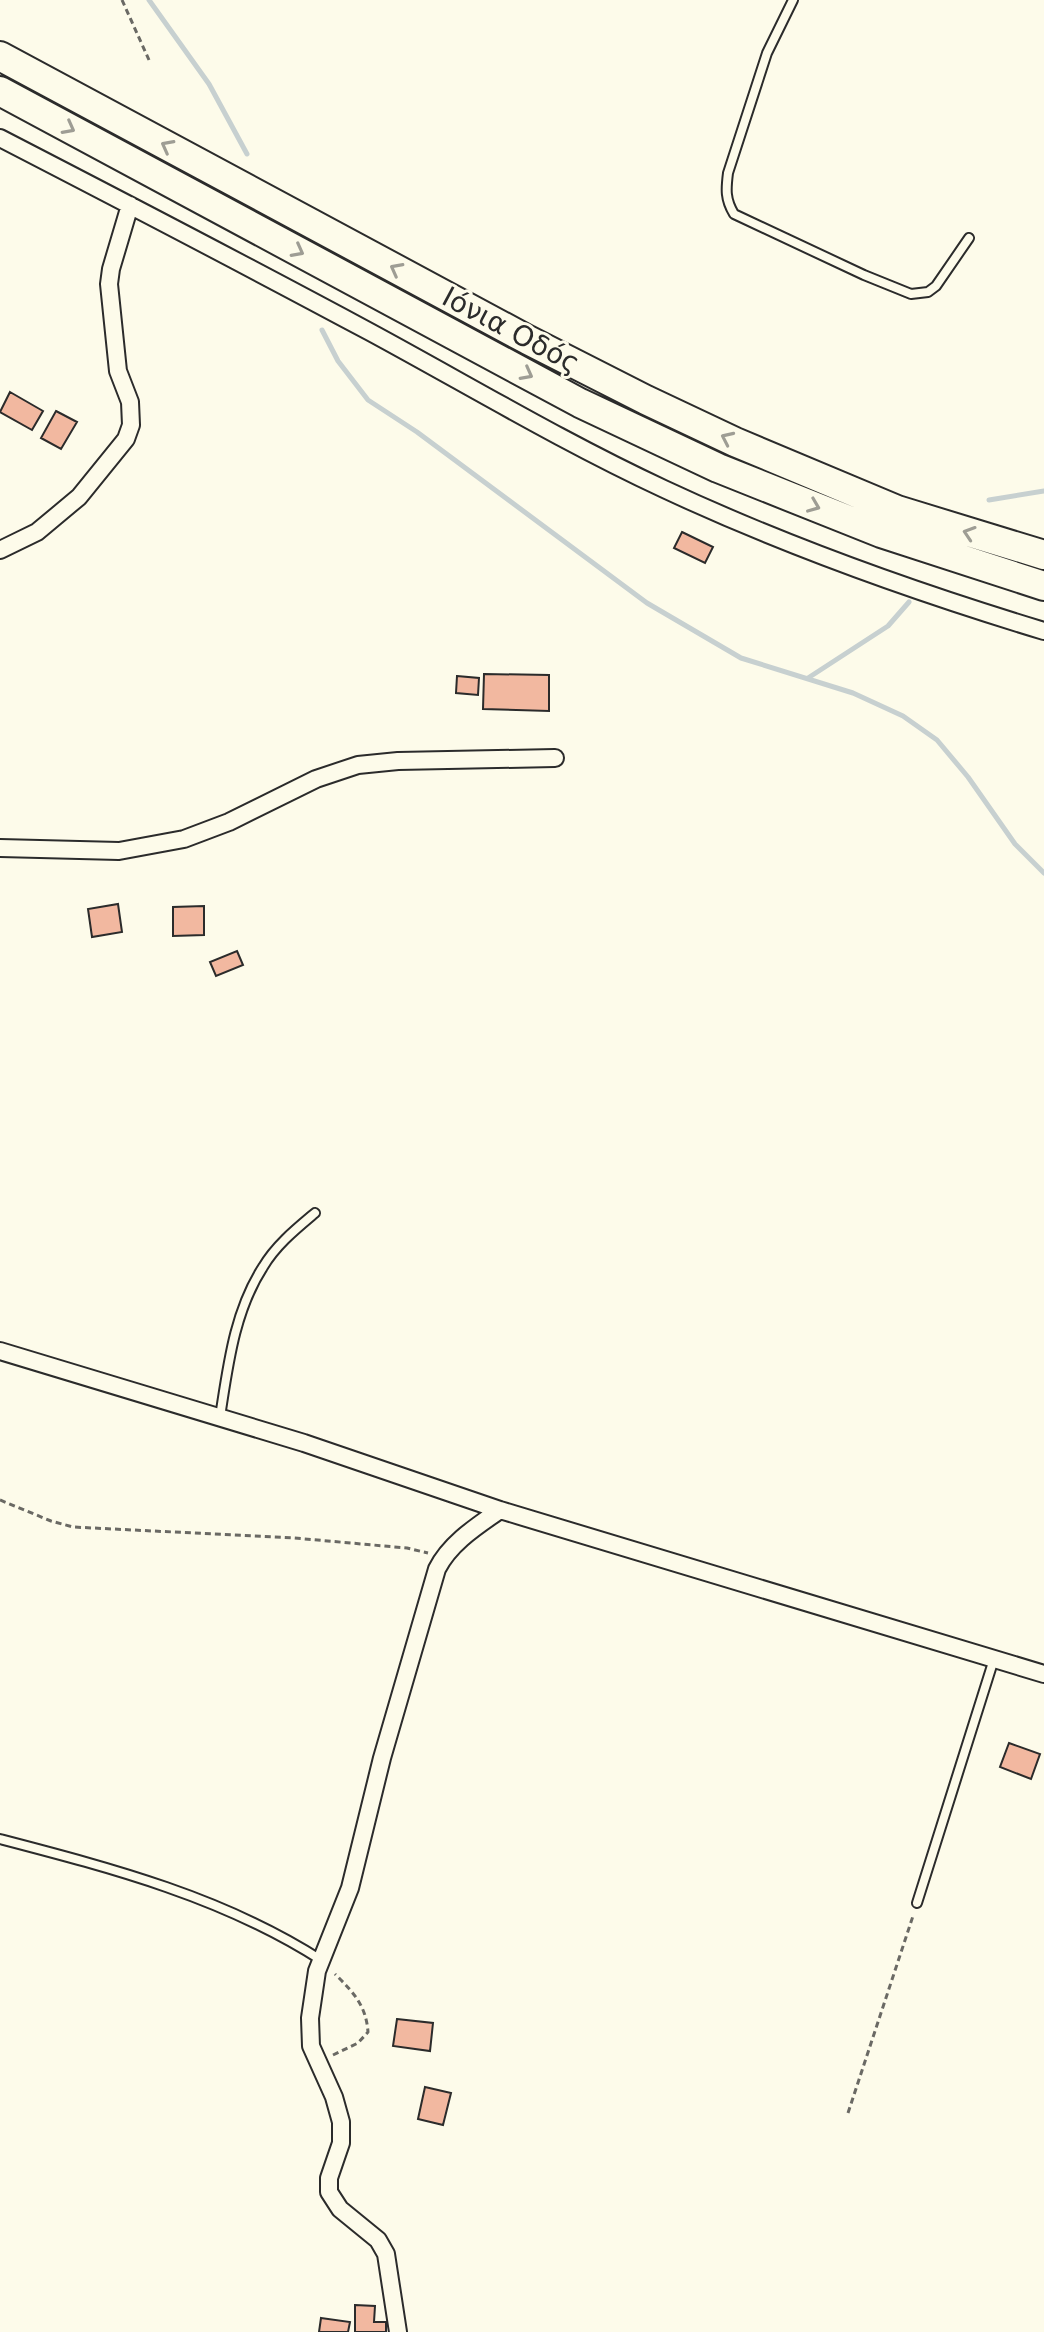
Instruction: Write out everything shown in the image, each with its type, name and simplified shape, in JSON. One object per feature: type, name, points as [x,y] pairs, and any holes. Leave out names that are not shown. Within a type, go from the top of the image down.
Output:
[{"type":"highway","name":"Ιόνια Οδός","points":[[0,56],[540,347],[659,406],[735,442],[897,510],[1044,555]]},
{"type":"highway","name":"Ιόνια Οδός","points":[[0,91],[594,409],[718,468],[881,533],[1044,586]]},
{"type":"street","points":[[0,138],[371,333],[570,443],[666,490],[944,601],[1044,631]]},
{"type":"street","points":[[0,550],[37,532],[79,497],[126,439],[131,425],[130,402],[118,371],[109,284],[130,205]]},
{"type":"street","points":[[0,848],[119,851],[184,839],[229,822],[305,784],[358,765],[398,761],[555,758]]},
{"type":"street","points":[[0,1351],[304,1443],[500,1510],[1044,1674]]},
{"type":"street","points":[[398,2332],[386,2254],[378,2240],[340,2209],[329,2192],[329,2178],[341,2143],[341,2122],[310,2039],[313,1987],[350,1888],[382,1758],[434,1577],[444,1557],[472,1530],[500,1510]]},
{"type":"lane","points":[[793,0],[767,53],[728,173],[725,191],[734,214],[911,294],[928,292],[936,286],[969,238]]},
{"type":"lane","points":[[220,1418],[230,1352],[244,1303],[263,1266],[287,1237],[315,1213]]},
{"type":"lane","points":[[917,1903],[994,1659]]},
{"type":"lane","points":[[0,1839],[115,1868],[185,1892],[295,1943],[321,1960]]},
{"type":"path","points":[[122,0],[149,60]]},
{"type":"path","points":[[0,1500],[73,1527],[294,1538],[407,1548],[444,1557]]},
{"type":"path","points":[[848,2113],[917,1903]]},
{"type":"path","points":[[318,2062],[358,2043],[368,2032],[367,2017],[358,1997],[321,1960]]},
{"type":"building","points":[[10,392],[43,411],[32,430],[0,412]]},
{"type":"building","points":[[56,411],[77,422],[61,449],[41,438]]},
{"type":"building","points":[[682,532],[713,547],[705,563],[674,548]]},
{"type":"building","points":[[484,674],[549,675],[549,711],[483,709]]},
{"type":"building","points":[[457,676],[479,678],[478,695],[456,693]]},
{"type":"building","points":[[118,904],[122,932],[92,937],[88,909]]},
{"type":"building","points":[[204,906],[204,935],[173,936],[173,907]]},
{"type":"building","points":[[237,951],[243,965],[216,976],[210,962]]},
{"type":"building","points":[[1009,1743],[1040,1754],[1031,1779],[1000,1767]]},
{"type":"building","points":[[397,2019],[433,2023],[430,2051],[393,2046]]},
{"type":"building","points":[[425,2087],[451,2093],[443,2125],[418,2119]]},
{"type":"building","points":[[355,2305],[375,2306],[374,2322],[386,2322],[386,2332],[355,2332]]},
{"type":"building","points":[[321,2318],[350,2322],[348,2332],[319,2332]]},
{"type":"waterway","points":[[149,0],[209,84],[247,154]]},
{"type":"waterway","points":[[322,330],[338,361],[368,400],[417,432],[647,603],[741,658],[853,693],[903,716],[937,740],[968,777],[1015,844],[1044,873]]},
{"type":"waterway","points":[[989,500],[1044,491]]},
{"type":"waterway","points":[[808,678],[888,626],[909,602]]}]
